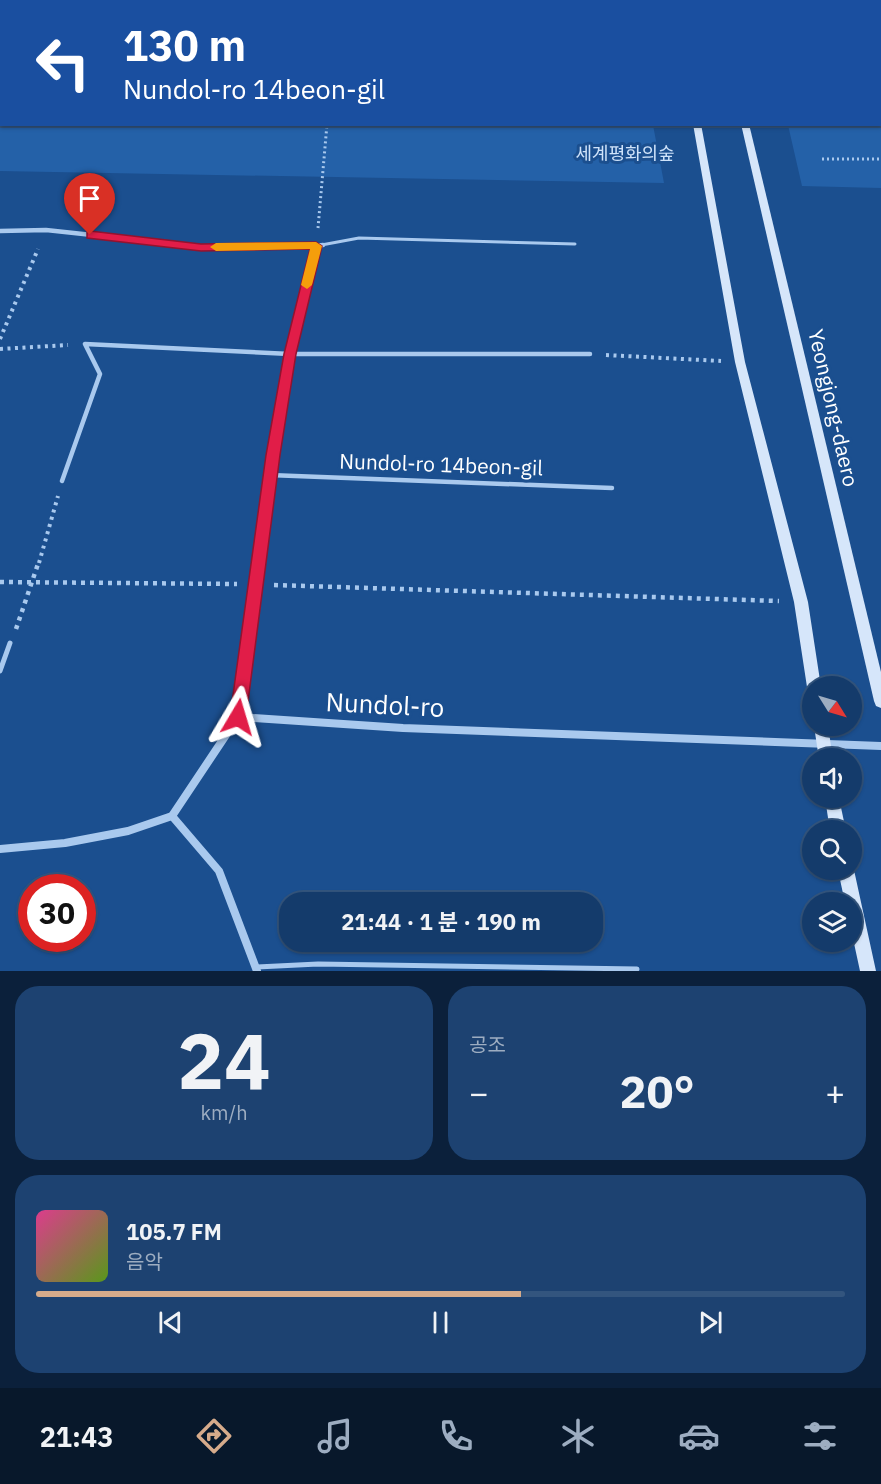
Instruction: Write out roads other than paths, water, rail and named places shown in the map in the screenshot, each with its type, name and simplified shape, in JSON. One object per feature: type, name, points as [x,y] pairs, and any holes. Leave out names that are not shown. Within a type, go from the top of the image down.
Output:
[{"type":"main road","points":[[697,126],[740,362],[801,602],[812,676]]},
{"type":"main road","name":"Yeongjong-daero","points":[[745,126],[881,701]]},
{"type":"main road","points":[[848,880],[868,971]]},
{"type":"street","points":[[0,231],[46,230],[201,248],[316,246],[290,354],[270,476],[238,717],[172,816],[117,833],[65,843],[0,849]]},
{"type":"street","name":"Nundol-ro","points":[[238,717],[802,751]]},
{"type":"street","name":"Nundol-ro","points":[[862,748],[881,746]]},
{"type":"street","points":[[172,816],[219,871],[257,969]]},
{"type":"lane","points":[[316,246],[359,238],[575,244]]},
{"type":"lane","points":[[62,481],[100,374],[85,344],[290,354],[590,354]]},
{"type":"lane","name":"Nundol-ro 14beon-gil","points":[[270,476],[612,488]]},
{"type":"lane","points":[[0,671],[10,643]]},
{"type":"lane","points":[[257,969],[318,964],[637,969]]},
{"type":"park label","name":"세계평화의숲","points":[[625,154]]}]
